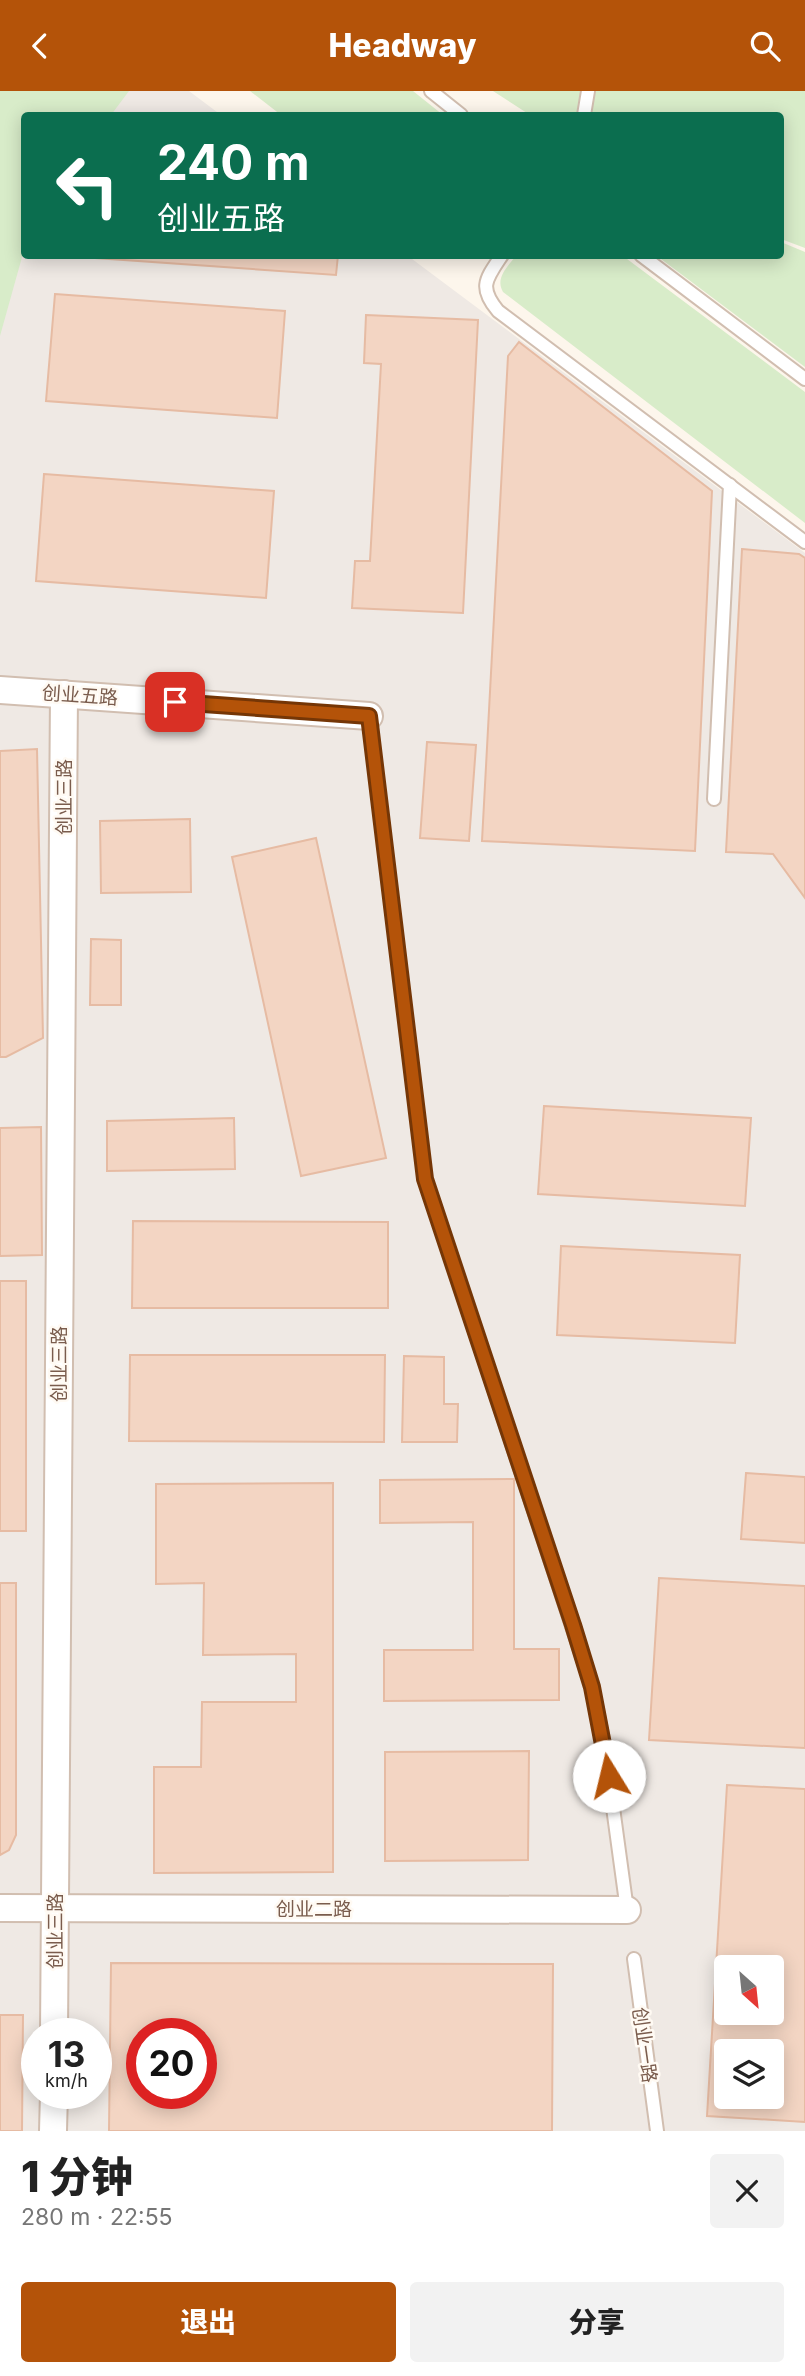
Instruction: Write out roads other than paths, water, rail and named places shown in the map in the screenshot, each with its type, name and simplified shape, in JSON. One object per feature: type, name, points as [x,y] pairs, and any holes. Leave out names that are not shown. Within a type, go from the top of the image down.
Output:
[{"type":"street","name":"创业五路","points":[[0,690],[369,716]]},
{"type":"street","name":"创业三路","points":[[54,2018],[64,694]]},
{"type":"street","name":"创业二路","points":[[0,1908],[627,1910]]},
{"type":"street","points":[[53,2131],[54,2109]]},
{"type":"lane","points":[[431,91],[457,112]]},
{"type":"lane","points":[[584,112],[588,91]]},
{"type":"lane","points":[[499,259],[487,278],[485,289],[489,300],[498,311],[805,542]]},
{"type":"lane","points":[[646,259],[805,379]]},
{"type":"lane","points":[[714,799],[730,485]]},
{"type":"lane","points":[[369,716],[425,1179],[592,1687],[605,1749],[627,1910]]},
{"type":"lane","name":"创业一路","points":[[634,1959],[657,2131]]}]
